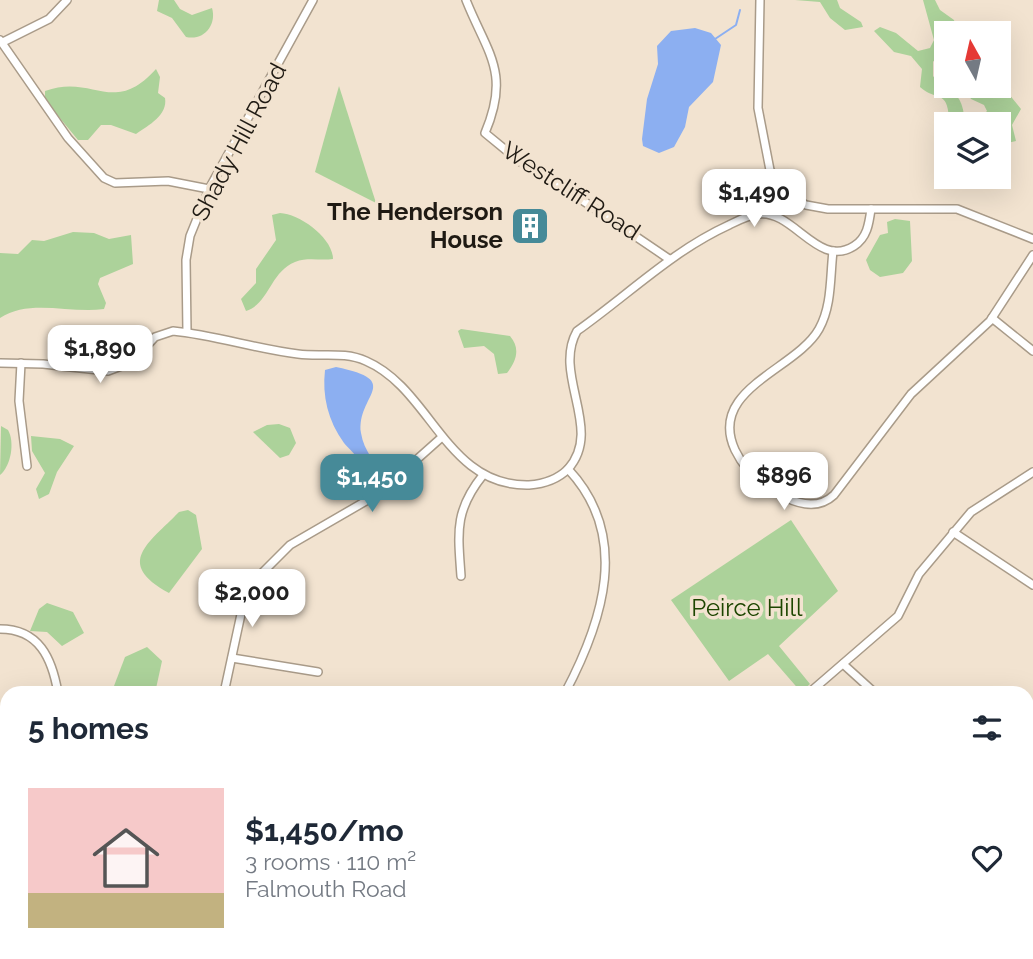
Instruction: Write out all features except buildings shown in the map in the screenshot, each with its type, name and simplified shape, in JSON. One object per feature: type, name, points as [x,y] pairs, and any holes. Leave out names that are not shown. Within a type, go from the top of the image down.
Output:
[{"type":"street","points":[[66,0],[49,19],[2,41],[29,86],[68,138],[104,178],[115,183],[168,181],[209,189]]},
{"type":"street","name":"Shady Hill Road","points":[[187,332],[186,260],[190,236],[209,189],[303,25],[313,0]]},
{"type":"street","name":"Westcliff Road","points":[[466,0],[493,56],[497,74],[492,118],[485,133],[519,161],[669,259]]},
{"type":"street","points":[[760,0],[757,97],[767,157],[775,181],[790,197],[806,205],[828,209],[957,209],[1033,239]]},
{"type":"street","points":[[0,363],[108,371],[132,362],[155,337],[173,331],[301,355],[348,355],[363,359],[393,377],[442,437],[483,475],[502,484],[534,485],[553,480],[568,469],[581,440],[580,414],[569,364],[573,338],[577,331],[610,309],[669,259],[701,237],[759,214],[781,218],[819,246],[833,251],[848,249],[861,239],[868,228],[871,209]]},
{"type":"street","points":[[833,251],[828,304],[818,331],[800,352],[746,391],[731,419],[733,445],[743,464],[762,483],[795,501],[817,504],[832,497],[911,394],[992,317],[1033,255]]},
{"type":"street","points":[[992,317],[1033,351]]},
{"type":"street","points":[[21,363],[19,401],[27,466]]},
{"type":"street","points":[[226,686],[243,605],[257,578],[274,558],[308,532],[378,494],[442,437]]},
{"type":"street","points":[[568,469],[584,486],[596,505],[602,527],[604,571],[602,598],[590,645],[569,686]]},
{"type":"street","points":[[817,686],[902,612],[919,574],[953,532],[982,504],[1033,472]]},
{"type":"street","points":[[461,576],[459,517],[470,492],[483,475]]},
{"type":"street","points":[[953,532],[1033,585]]},
{"type":"street","points":[[0,629],[19,630],[30,635],[41,646],[53,670],[56,686]]},
{"type":"street","points":[[232,658],[318,671]]},
{"type":"street","points":[[843,664],[867,686]]},
{"type":"green space","points":[[159,0],[174,0],[180,9],[192,15],[212,8],[211,26],[198,37],[186,37],[172,18],[157,11]]},
{"type":"green space","points":[[795,0],[837,0],[840,8],[861,22],[863,27],[845,30],[830,18],[820,2]]},
{"type":"green space","points":[[923,0],[935,0],[940,10],[954,20],[934,21],[934,40]]},
{"type":"green space","points":[[880,27],[896,33],[918,51],[930,48],[934,40],[934,94],[920,87],[922,69],[911,56],[894,52],[874,31]]},
{"type":"green space","points":[[156,69],[160,77],[158,93],[165,98],[164,110],[136,134],[111,125],[101,125],[88,140],[78,140],[45,100],[45,91],[62,87],[115,92],[127,90],[141,83]]},
{"type":"green space","points":[[339,86],[376,203],[315,172]]},
{"type":"green space","points":[[958,98],[963,112],[948,112],[943,99]]},
{"type":"green space","points":[[1012,98],[1021,109],[1012,125],[1016,141],[1011,142],[1011,112],[986,112],[984,105],[971,99]]},
{"type":"green space","points":[[280,213],[306,222],[322,235],[332,251],[333,259],[295,262],[280,273],[260,302],[246,311],[241,299],[256,283],[256,269],[276,240],[272,215]]},
{"type":"green space","points":[[895,219],[910,221],[912,261],[903,273],[880,277],[870,270],[866,260],[880,235],[888,233],[887,222]]},
{"type":"green space","points":[[73,232],[94,233],[109,239],[131,235],[133,264],[100,278],[98,284],[106,303],[104,309],[24,309],[0,318],[0,253],[18,254],[32,240],[44,241]]},
{"type":"green space","points":[[461,329],[510,336],[516,355],[507,373],[498,374],[494,354],[484,346],[464,348],[458,331]]},
{"type":"green space","points":[[279,424],[290,428],[296,443],[289,455],[280,458],[253,432],[267,425]]},
{"type":"green space","points":[[1,426],[8,430],[11,447],[7,466],[0,475]]},
{"type":"green space","points":[[31,436],[60,439],[74,446],[57,472],[49,494],[39,499],[36,489],[45,473],[32,451]]},
{"type":"green space","points":[[188,510],[196,515],[202,549],[169,593],[152,582],[143,572],[140,562],[142,553],[148,543],[179,512]]},
{"type":"green space","name":"Peirce Hill","points":[[791,520],[838,591],[779,646],[810,684],[808,686],[796,686],[768,654],[729,681],[671,600]]},
{"type":"green space","points":[[47,603],[73,612],[84,633],[62,646],[47,632],[30,631],[39,609]]},
{"type":"green space","points":[[147,647],[162,661],[157,686],[114,686],[125,657]]},
{"type":"water","points":[[695,28],[711,33],[721,45],[713,82],[689,107],[685,127],[674,147],[659,153],[643,146],[642,139],[647,99],[658,64],[657,46],[671,31]]},
{"type":"water","points":[[336,367],[357,372],[373,384],[361,420],[361,433],[381,478],[378,487],[361,493],[360,464],[334,426],[325,399],[325,370]]},
{"type":"waterway","points":[[715,39],[736,25],[740,10]]},
{"type":"place","name":"The Henderson House","points":[[530,226]]}]
